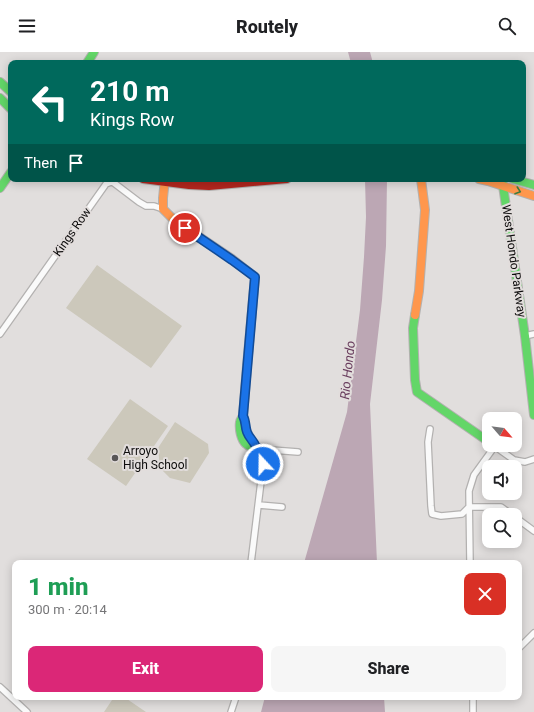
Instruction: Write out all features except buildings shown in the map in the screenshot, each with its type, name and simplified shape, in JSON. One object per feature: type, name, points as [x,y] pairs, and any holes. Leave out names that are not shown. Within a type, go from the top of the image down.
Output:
[{"type":"street","points":[[0,82],[8,89]]},
{"type":"street","points":[[0,98],[8,105]]},
{"type":"street","points":[[0,188],[8,176]]},
{"type":"street","name":"Kings Row","points":[[0,334],[106,184],[111,182],[114,183],[146,206],[154,206],[163,209]]},
{"type":"street","points":[[165,182],[163,209],[174,220],[255,277],[243,416],[240,421],[243,440],[249,447],[298,452]]},
{"type":"street","points":[[171,182],[209,186],[254,182]]},
{"type":"street","points":[[221,185],[226,182]]},
{"type":"street","points":[[421,182],[425,210],[424,229],[419,291],[413,328],[415,380],[417,392],[482,437]]},
{"type":"street","points":[[502,182],[534,196]]},
{"type":"street","name":"West Hondo Parkway","points":[[502,182],[525,336],[534,415]]},
{"type":"street","points":[[524,182],[534,185]]},
{"type":"street","points":[[525,336],[534,334]]},
{"type":"street","points":[[430,429],[428,442],[432,514],[441,516],[462,514],[469,507],[502,508]]},
{"type":"street","points":[[252,560],[263,464],[258,448]]},
{"type":"street","points":[[470,560],[469,491],[471,481],[487,452]]},
{"type":"street","points":[[503,452],[514,460],[526,462],[534,458]]},
{"type":"street","points":[[258,505],[282,507]]},
{"type":"street","points":[[522,522],[534,531]]},
{"type":"street","points":[[522,645],[534,633]]},
{"type":"street","points":[[0,687],[12,698]]},
{"type":"street","points":[[14,700],[27,712]]},
{"type":"street","points":[[231,712],[235,700]]},
{"type":"street","points":[[473,700],[473,712]]},
{"type":"shaded area","points":[[348,52],[370,52],[372,60],[350,60]]},
{"type":"shaded area","points":[[365,182],[387,182],[386,246],[382,300],[370,404],[377,560],[305,560],[347,412],[360,310],[366,217]]},
{"type":"shaded area","points":[[97,265],[182,326],[151,368],[66,308]]},
{"type":"shaded area","points":[[130,399],[168,426],[126,486],[87,459]]},
{"type":"shaded area","points":[[175,422],[208,444],[209,453],[190,483],[170,478],[160,468],[158,448]]},
{"type":"shaded area","points":[[112,700],[128,700],[146,712],[104,712]]},
{"type":"shaded area","points":[[264,700],[384,700],[385,712],[261,712]]},
{"type":"traffic: fast","points":[[89,60],[94,52]]},
{"type":"traffic: fast","points":[[0,82],[8,89]]},
{"type":"traffic: fast","points":[[0,98],[8,106]]},
{"type":"traffic: fast","points":[[0,188],[8,176]]},
{"type":"traffic: fast","points":[[502,182],[525,336],[534,415]]},
{"type":"traffic: fast","points":[[524,182],[534,185]]},
{"type":"traffic: fast","points":[[415,315],[413,328],[415,380],[417,392],[482,437]]},
{"type":"traffic: fast","points":[[247,366],[243,416],[240,421],[240,431],[246,444],[256,447]]},
{"type":"traffic: slow","points":[[165,182],[163,209],[174,220],[232,259],[255,277],[247,366]]},
{"type":"traffic: slow","points":[[415,315],[419,291],[425,210],[421,182]]},
{"type":"traffic: slow","points":[[491,182],[534,196]]},
{"type":"traffic: jam","points":[[166,182],[209,186],[254,182]]},
{"type":"place","name":"Arroyo High School","points":[[115,458]]},
{"type":"route","points":[[185,228],[255,277],[243,416],[247,433],[256,447],[260,449],[263,464]]},
{"type":"water label","name":"Rio Hondo","points":[[347,370]]}]
